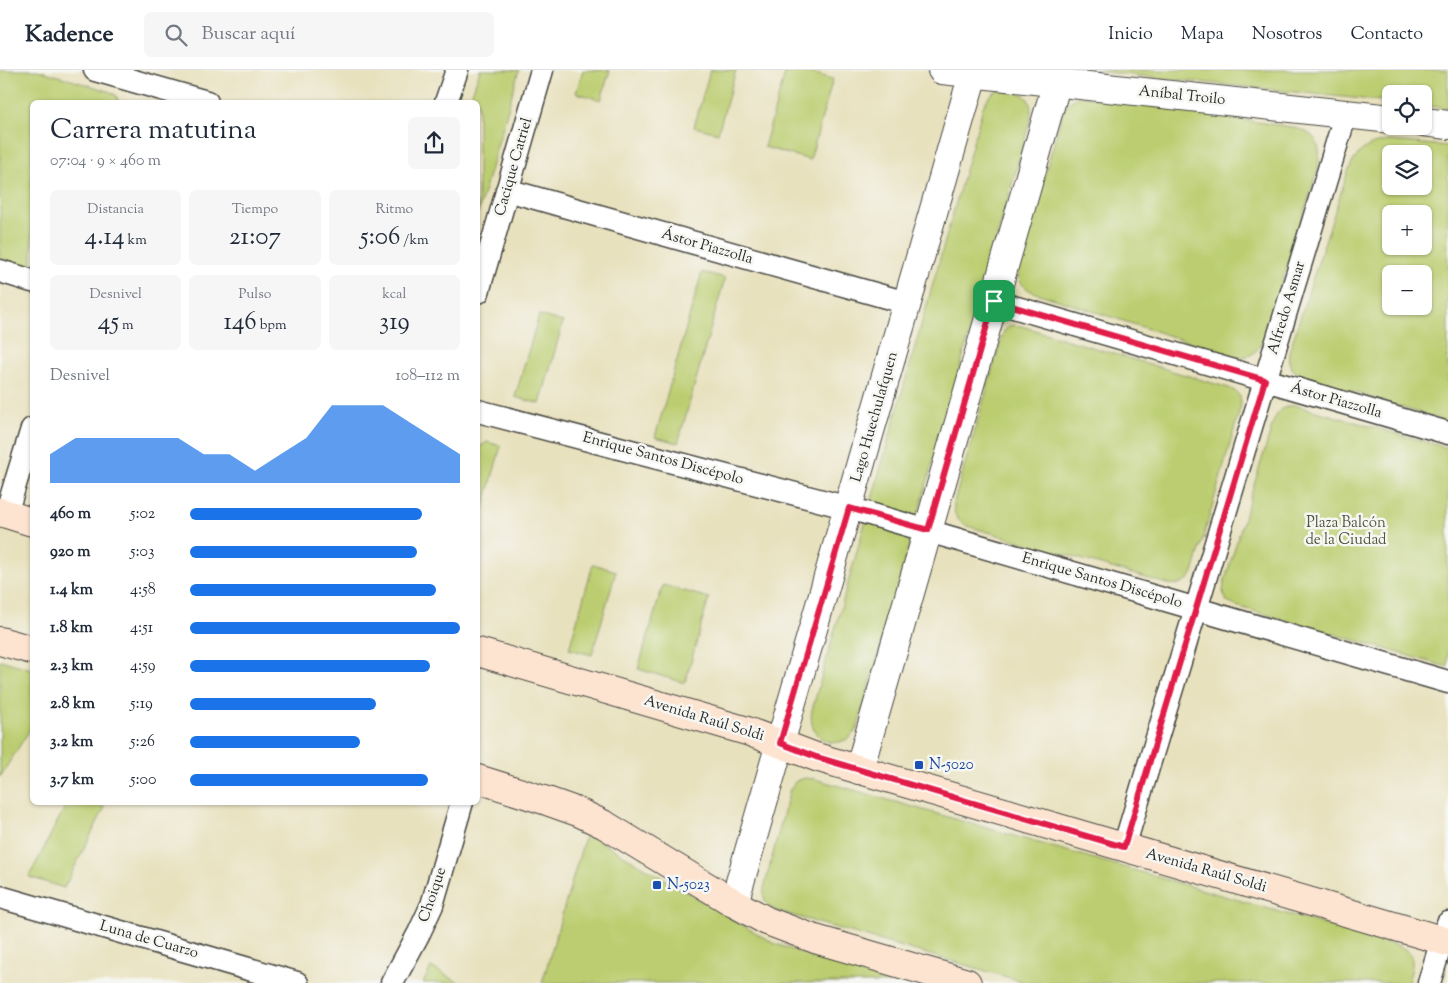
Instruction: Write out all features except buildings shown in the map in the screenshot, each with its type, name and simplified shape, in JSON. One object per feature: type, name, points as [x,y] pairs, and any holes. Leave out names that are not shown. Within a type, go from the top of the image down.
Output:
[{"type":"main road","points":[[3,513],[30,521]]},
{"type":"main road","points":[[0,641],[30,649]]},
{"type":"main road","name":"Avenida Raúl Soldi","points":[[480,653],[747,730],[811,756],[1124,847],[1446,935]]},
{"type":"main road","points":[[480,779],[578,812],[605,825],[767,921],[800,934],[967,983]]},
{"type":"street","points":[[95,70],[141,85],[199,100]]},
{"type":"street","points":[[447,100],[457,70]]},
{"type":"street","name":"Cacique Catriel","points":[[480,285],[542,70]]},
{"type":"street","name":"Aníbal Troilo","points":[[942,70],[1382,118]]},
{"type":"street","name":"Lago Huechulafquen","points":[[734,903],[973,74]]},
{"type":"street","points":[[859,770],[1057,82]]},
{"type":"street","name":"Alfredo Asmar","points":[[1124,847],[1346,113]]},
{"type":"street","points":[[1432,123],[1448,125]]},
{"type":"street","name":"Ástor Piazzolla","points":[[507,190],[907,303]]},
{"type":"street","points":[[0,272],[30,280]]},
{"type":"street","name":"Ástor Piazzolla","points":[[994,301],[1448,433]]},
{"type":"street","name":"Enrique Santos Discépolo","points":[[480,412],[928,530],[1448,682]]},
{"type":"street","points":[[3,513],[30,435]]},
{"type":"street","name":"Choique","points":[[392,983],[432,905],[461,805]]},
{"type":"street","name":"Luna de Cuarzo","points":[[0,897],[297,983]]},
{"type":"street","points":[[1429,983],[1446,935]]},
{"type":"green space","points":[[0,70],[38,70],[116,95],[118,100],[30,100],[30,270],[0,262]]},
{"type":"green space","points":[[480,70],[519,70],[480,206],[480,100],[470,100]]},
{"type":"green space","points":[[583,70],[610,70],[601,100],[576,93]]},
{"type":"green space","points":[[710,70],[736,70],[718,133],[694,127]]},
{"type":"green space","points":[[786,70],[802,70],[833,79],[810,160],[764,147]]},
{"type":"green space","points":[[1084,70],[1448,70],[1448,108],[1432,107],[1432,85],[1382,85],[1382,101]]},
{"type":"green space","points":[[998,90],[1024,95],[1030,104],[1030,121],[857,729],[850,737],[842,741],[834,743],[826,741],[814,730],[812,710],[983,107],[989,97]]},
{"type":"green space","points":[[1082,96],[1291,127],[1313,137],[1319,147],[1317,172],[1264,338],[1259,347],[1250,355],[1236,357],[1033,292],[1024,286],[1020,280],[1018,276],[1019,263],[1062,115],[1069,102]]},
{"type":"green space","points":[[1390,141],[1448,146],[1448,422],[1303,376],[1293,370],[1289,361],[1289,352],[1348,171],[1364,149],[1375,144]]},
{"type":"green space","points":[[702,272],[725,278],[678,443],[655,437]]},
{"type":"green space","points":[[539,315],[563,322],[540,404],[515,397]]},
{"type":"green space","points":[[1011,325],[1021,326],[1229,388],[1239,396],[1241,402],[1240,409],[1194,570],[1187,581],[1180,584],[1167,584],[967,526],[958,519],[954,510],[954,502],[1002,337],[1004,331]]},
{"type":"green space","name":"Plaza Balcón de la Ciudad","points":[[1294,405],[1448,448],[1448,667],[1227,602],[1223,592],[1224,583],[1274,420],[1282,410]]},
{"type":"green space","points":[[487,442],[501,446],[480,521],[480,447]]},
{"type":"green space","points":[[593,564],[616,571],[592,655],[569,649]]},
{"type":"green space","points":[[663,585],[709,598],[685,683],[638,669]]},
{"type":"green space","points":[[0,660],[30,668],[30,729],[0,777]]},
{"type":"green space","points":[[805,778],[815,779],[1399,946],[1409,953],[1411,957],[1412,967],[1408,983],[1028,983],[777,911],[769,906],[765,900],[765,884],[790,789],[796,781]]},
{"type":"green space","points":[[66,805],[98,805],[105,807],[64,888],[29,877]]},
{"type":"green space","points":[[586,833],[773,943],[904,983],[542,983]]},
{"type":"green space","points":[[431,967],[460,983],[423,983]]},
{"type":"place","name":"N-5020","points":[[919,765]]},
{"type":"place","name":"N-5023","points":[[657,885]]},
{"type":"route","points":[[994,301],[1265,380],[1124,847],[816,757],[780,743],[849,508],[928,530],[994,301]]}]
